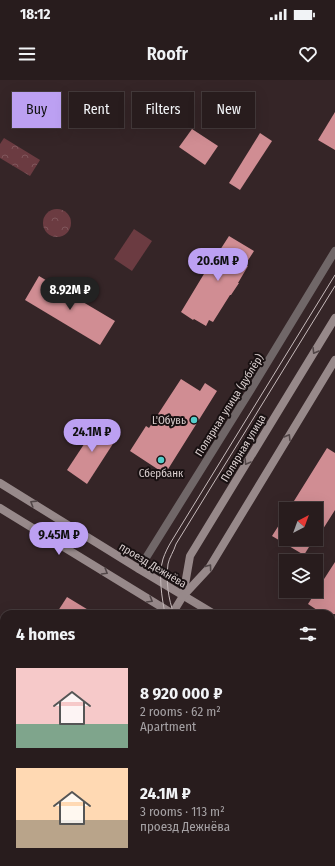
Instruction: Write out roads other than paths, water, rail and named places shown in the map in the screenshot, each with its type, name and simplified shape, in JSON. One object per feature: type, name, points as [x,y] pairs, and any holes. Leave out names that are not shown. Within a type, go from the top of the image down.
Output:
[{"type":"main road","name":"Полярная улица","points":[[183,596],[190,556],[335,318]]},
{"type":"main road","name":"Полярная улица","points":[[174,610],[183,596],[209,568],[335,360]]},
{"type":"main road","name":"проезд Дежнёва","points":[[0,483],[207,610]]},
{"type":"main road","points":[[0,508],[166,610]]},
{"type":"street","name":"Полярная улица (дублёр)","points":[[139,569],[250,391],[335,250]]},
{"type":"tram line","points":[[164,610],[161,572],[163,559],[168,548],[335,275]]},
{"type":"tram line","points":[[173,610],[168,589],[167,570],[176,544],[335,286]]},
{"type":"place","name":"L'Обувь","points":[[194,420]]},
{"type":"place","name":"Сбербанк","points":[[161,460]]}]
